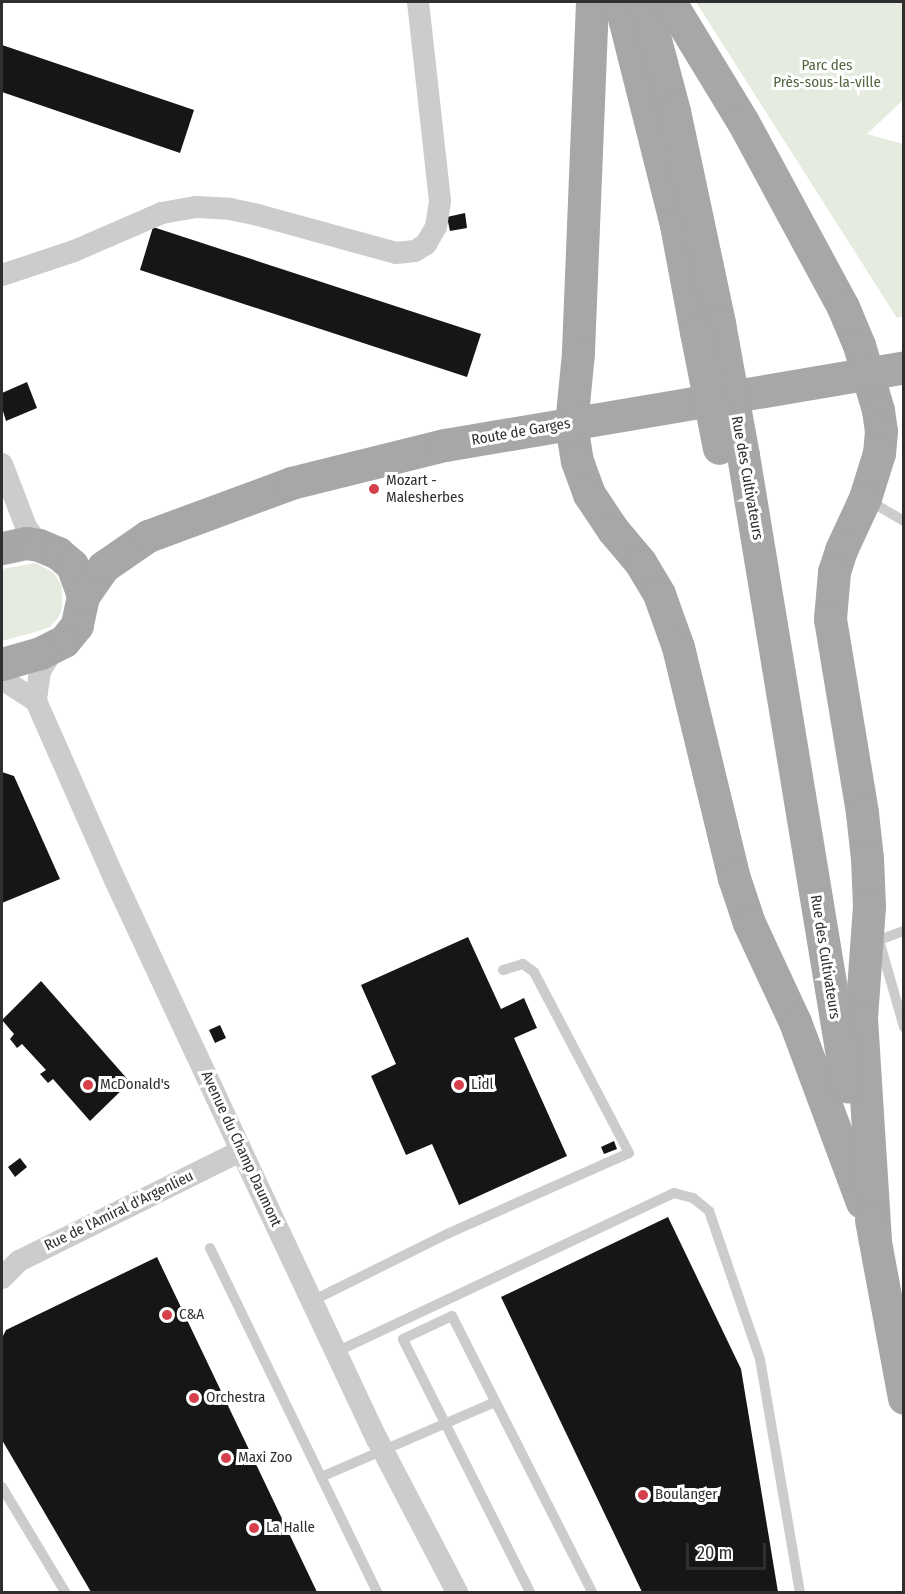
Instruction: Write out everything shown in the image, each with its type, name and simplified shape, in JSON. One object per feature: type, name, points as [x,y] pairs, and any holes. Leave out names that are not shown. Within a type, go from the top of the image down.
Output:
[{"type":"main road","points":[[592,2],[579,342],[571,423],[577,461],[589,494],[613,530],[640,562],[659,594],[678,647],[734,878],[749,923],[795,1022],[875,1241]]},
{"type":"main road","name":"Rue des Cultivateurs","points":[[620,2],[673,215],[707,327]]},
{"type":"main road","name":"Rue des Cultivateurs","points":[[645,2],[674,111],[707,327],[875,1241]]},
{"type":"main road","points":[[670,2],[743,122],[818,259],[843,307],[875,394],[881,431],[879,453],[865,498],[841,550],[834,572],[830,619],[862,813],[869,906],[861,1018],[875,1241],[903,1398]]},
{"type":"main road","name":"Route de Garges","points":[[83,596],[103,567],[148,536],[242,500],[362,464],[445,445],[903,367]]},
{"type":"main road","name":"Route de Garges","points":[[28,543],[148,536]]},
{"type":"main road","points":[[2,664],[56,646],[64,641],[77,625],[83,596],[72,565],[28,543]]},
{"type":"street","points":[[2,275],[74,250],[162,213],[196,207],[230,209],[258,215],[396,253],[415,251],[420,248],[426,244],[436,227],[440,201],[418,2]]},
{"type":"street","points":[[2,464],[28,543]]},
{"type":"street","points":[[2,679],[36,701],[40,671],[56,646]]},
{"type":"street","name":"Avenue du Champ Daumont","points":[[36,701],[115,880],[241,1151],[383,1450],[457,1593]]},
{"type":"street","name":"Rue de l'Amiral d'Argenlieu","points":[[2,1278],[19,1261],[241,1151]]},
{"type":"lane","points":[[865,498],[903,521]]},
{"type":"lane","points":[[869,906],[903,1027]]},
{"type":"lane","points":[[879,940],[903,931]]},
{"type":"lane","points":[[312,1301],[447,1234],[629,1153],[534,972],[523,964],[503,970]]},
{"type":"lane","points":[[336,1352],[674,1194],[693,1198],[709,1211],[760,1359],[800,1593]]},
{"type":"lane","points":[[210,1248],[377,1593]]},
{"type":"lane","points":[[530,1593],[403,1339],[452,1316],[592,1593]]},
{"type":"lane","points":[[321,1476],[495,1402]]},
{"type":"lane","points":[[2,1487],[65,1593]]},
{"type":"green space","name":"Parc des Près-sous-la-ville","points":[[696,2],[903,2],[903,100],[867,134],[903,144],[903,316],[897,318]]},
{"type":"green space","points":[[36,563],[54,573],[62,586],[62,608],[58,618],[50,627],[2,641],[2,569]]},
{"type":"building","points":[[2,45],[194,110],[180,153],[2,92]]},
{"type":"building","points":[[465,213],[467,228],[450,231],[447,217]]},
{"type":"building","points":[[153,227],[481,334],[467,377],[140,270]]},
{"type":"building","points":[[27,382],[37,408],[6,421],[2,408],[2,393]]},
{"type":"building","points":[[2,772],[14,776],[60,879],[2,903]]},
{"type":"building","points":[[468,937],[501,1009],[524,998],[537,1028],[514,1038],[567,1156],[459,1205],[432,1144],[406,1155],[371,1076],[396,1064],[361,985]]},
{"type":"building","points":[[41,981],[130,1082],[90,1121],[53,1079],[48,1083],[40,1074],[46,1070],[22,1044],[17,1048],[10,1039],[14,1034],[2,1020]]},
{"type":"building","points":[[220,1025],[226,1038],[215,1043],[209,1030]]},
{"type":"building","points":[[614,1141],[617,1149],[604,1154],[601,1147]]},
{"type":"building","points":[[20,1158],[27,1167],[15,1177],[8,1167]]},
{"type":"building","points":[[668,1217],[741,1369],[778,1592],[642,1592],[501,1297]]},
{"type":"building","points":[[157,1257],[317,1592],[91,1592],[2,1440],[2,1338],[6,1330]]},
{"type":"place","name":"Mozart - Malesherbes","points":[[374,489]]},
{"type":"place","name":"McDonald's","points":[[88,1085]]},
{"type":"place","name":"Lidl","points":[[459,1085]]},
{"type":"place","name":"C&A","points":[[167,1315]]},
{"type":"place","name":"Orchestra","points":[[194,1398]]},
{"type":"place","name":"Maxi Zoo","points":[[226,1458]]},
{"type":"place","name":"Boulanger","points":[[643,1495]]},
{"type":"place","name":"La Halle","points":[[254,1528]]}]
